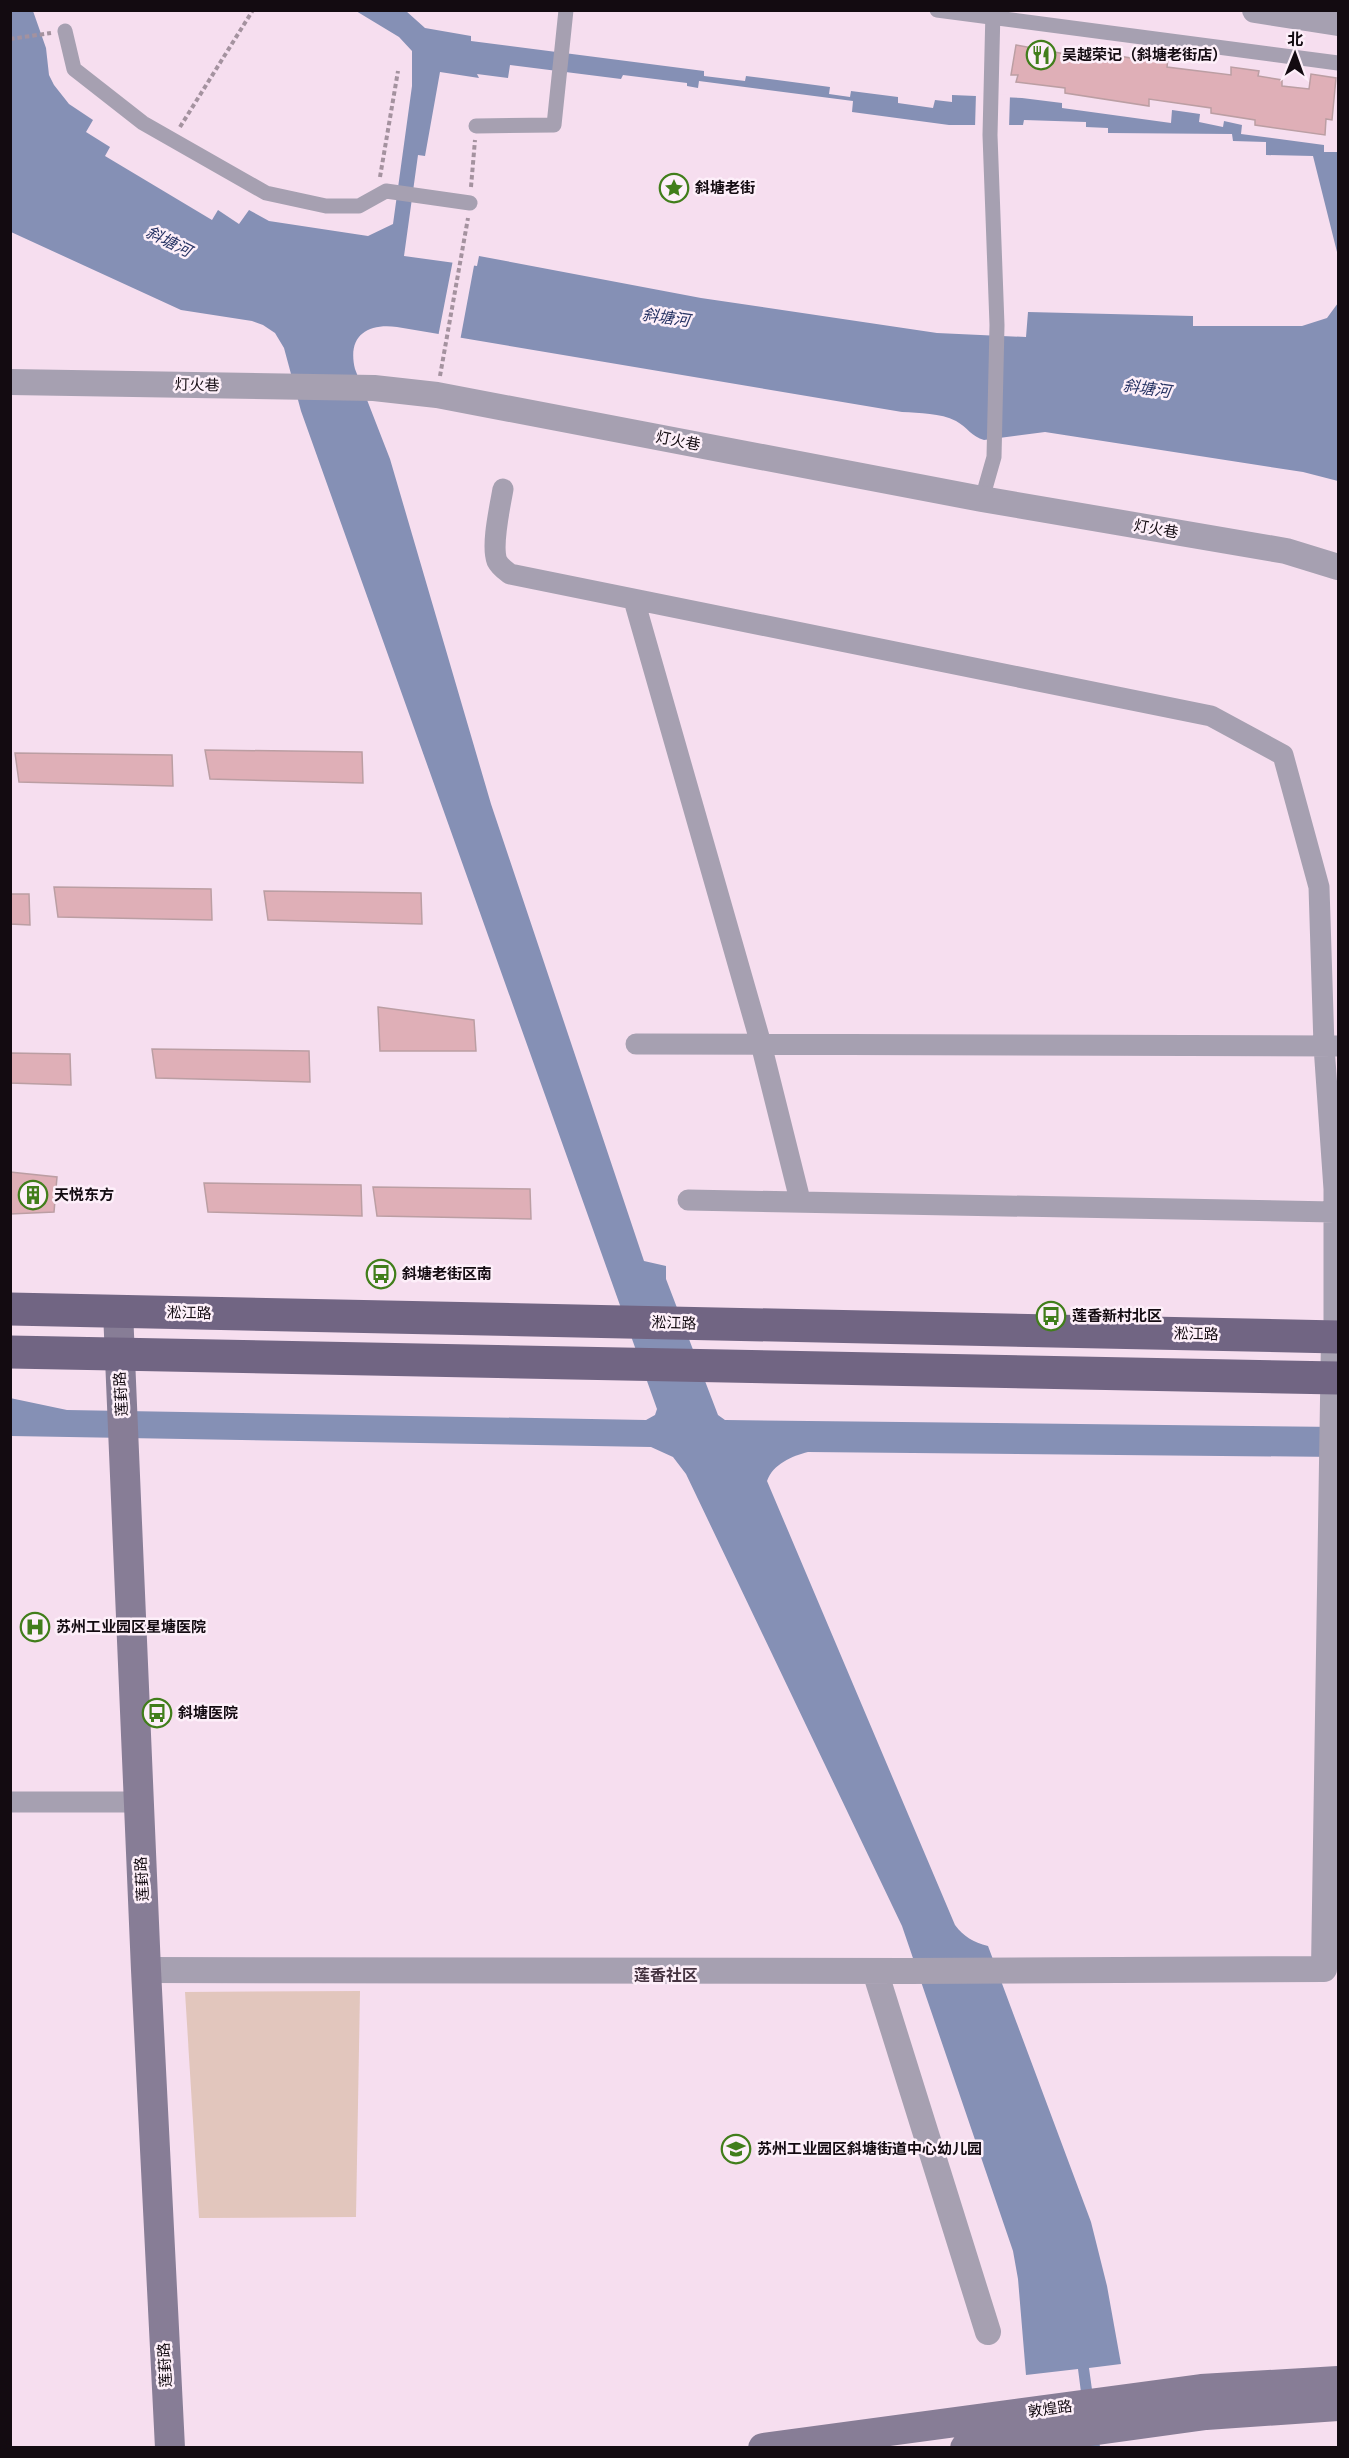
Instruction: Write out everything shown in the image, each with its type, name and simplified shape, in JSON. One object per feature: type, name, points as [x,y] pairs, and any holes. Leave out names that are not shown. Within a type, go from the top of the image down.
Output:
[{"type":"main road","name":"淞江路","points":[[10,1310],[1336,1337]]},
{"type":"main road","name":"莲葑路","points":[[118,1311],[146,1970],[170,2448]]},
{"type":"main road","points":[[10,1352],[1336,1378]]},
{"type":"main road","name":"敦煌路","points":[[965,2448],[1201,2389],[1338,2381]]},
{"type":"main road","name":"敦煌路","points":[[763,2448],[1092,2417],[1206,2415],[1338,2406]]},
{"type":"street","points":[[476,126],[554,125],[566,10]]},
{"type":"street","points":[[937,10],[993,14],[1338,63]]},
{"type":"street","points":[[1255,10],[1338,23]]},
{"type":"street","points":[[982,499],[994,457],[997,326],[990,135],[993,14]]},
{"type":"street","points":[[65,31],[74,69],[143,123],[266,193],[326,206],[359,206],[386,190],[470,203]]},
{"type":"street","name":"灯火巷","points":[[10,382],[374,388],[437,394],[982,499],[1286,551],[1338,567]]},
{"type":"street","points":[[146,1970],[1324,1969],[1336,1378],[1334,1120],[1319,886],[1283,755],[1211,716],[510,574],[501,567],[496,559],[495,547],[502,489]]},
{"type":"street","points":[[634,600],[761,1044],[800,1200]]},
{"type":"street","points":[[636,1044],[1331,1046]]},
{"type":"street","points":[[688,1200],[800,1200],[1334,1212]]},
{"type":"street","points":[[10,1802],[139,1802]]},
{"type":"street","points":[[875,1971],[988,2332]]},
{"type":"path","points":[[172,140],[253,10]]},
{"type":"path","points":[[10,39],[65,31]]},
{"type":"path","points":[[377,196],[398,71]]},
{"type":"path","points":[[443,358],[470,203],[476,126]]},
{"type":"shaded area","points":[[360,1991],[356,2217],[199,2218],[185,1992]]},
{"type":"water","name":"斜塘河","points":[[11,11],[33,11],[46,48],[49,75],[69,104],[93,120],[86,132],[110,147],[105,156],[212,220],[218,210],[239,224],[249,210],[269,221],[368,236],[393,224],[412,86],[412,51],[399,37],[356,11],[406,11],[425,28],[471,36],[471,41],[704,71],[704,76],[745,81],[746,76],[830,87],[829,94],[850,97],[851,91],[898,97],[898,103],[933,108],[935,100],[952,102],[952,95],[1022,98],[1062,103],[1062,108],[1171,123],[1172,110],[1200,114],[1199,122],[1223,127],[1224,121],[1242,125],[1241,134],[1324,145],[1324,152],[1338,152],[1338,256],[1313,156],[1266,155],[1266,142],[1233,141],[1232,134],[1108,133],[1108,128],[1086,127],[1086,122],[1024,120],[1023,125],[949,125],[852,112],[853,101],[699,81],[698,88],[687,86],[687,83],[623,75],[621,79],[510,65],[508,78],[477,74],[479,78],[440,72],[425,156],[418,155],[404,256],[477,266],[479,256],[701,298],[937,333],[1026,337],[1028,312],[1193,316],[1193,326],[1302,326],[1327,318],[1338,303],[1338,481],[1303,472],[1045,432],[984,440],[976,437],[956,421],[937,415],[902,412],[397,327],[386,326],[368,330],[357,340],[354,348],[355,369],[390,459],[491,804],[644,1261],[666,1266],[666,1279],[718,1415],[725,1420],[1338,1427],[1338,1457],[808,1452],[778,1465],[767,1481],[955,1925],[969,1938],[988,1946],[1091,2222],[1107,2286],[1121,2364],[1089,2368],[1100,2447],[1088,2447],[1078,2369],[1026,2375],[1018,2279],[1013,2251],[902,1926],[686,1474],[673,1457],[651,1447],[11,1436],[10,1398],[67,1410],[646,1420],[655,1415],[657,1409],[301,411],[284,348],[275,333],[263,325],[252,321],[181,310],[11,232]]},
{"type":"pier","points":[[976,93],[1010,95],[1009,128],[975,128]]},
{"type":"pier","points":[[453,260],[475,262],[460,341],[438,337]]},
{"type":"building","points":[[1016,45],[1071,55],[1071,48],[1143,60],[1143,56],[1168,59],[1167,67],[1231,75],[1231,67],[1259,71],[1258,76],[1282,80],[1282,86],[1309,89],[1311,74],[1336,78],[1332,120],[1326,119],[1325,135],[1255,125],[1255,120],[1211,113],[1211,108],[1149,99],[1149,106],[1065,93],[1065,88],[1016,82],[1018,75],[1011,75]]},
{"type":"building","points":[[205,750],[362,752],[363,783],[210,779]]},
{"type":"building","points":[[15,753],[172,755],[173,786],[19,782]]},
{"type":"building","points":[[54,887],[211,889],[212,920],[58,917]]},
{"type":"building","points":[[264,891],[421,893],[422,924],[268,920]]},
{"type":"building","points":[[10,894],[29,894],[30,925],[10,924]]},
{"type":"building","points":[[378,1007],[474,1020],[476,1051],[380,1051]]},
{"type":"building","points":[[152,1049],[309,1051],[310,1082],[156,1078]]},
{"type":"building","points":[[10,1053],[70,1054],[71,1085],[10,1083]]},
{"type":"building","name":"天悦东方","points":[[10,1172],[57,1177],[54,1212],[10,1214]]},
{"type":"building","points":[[204,1183],[361,1185],[362,1216],[208,1212]]},
{"type":"building","points":[[373,1187],[530,1189],[531,1219],[377,1216]]},
{"type":"place","name":"吴越荣记（斜塘老街店）","points":[[1041,55]]},
{"type":"place","name":"斜塘老街","points":[[674,188]]},
{"type":"place","name":"天悦东方","points":[[33,1195]]},
{"type":"place","name":"斜塘老街区南","points":[[381,1274]]},
{"type":"place","name":"莲香新村北区","points":[[1051,1316]]},
{"type":"place","name":"苏州工业园区星塘医院","points":[[35,1627]]},
{"type":"place","name":"斜塘医院","points":[[157,1713]]},
{"type":"place","name":"苏州工业园区斜塘街道中心幼儿园","points":[[736,2149]]},
{"type":"district","name":"莲香社区","points":[[666,1975]]}]
